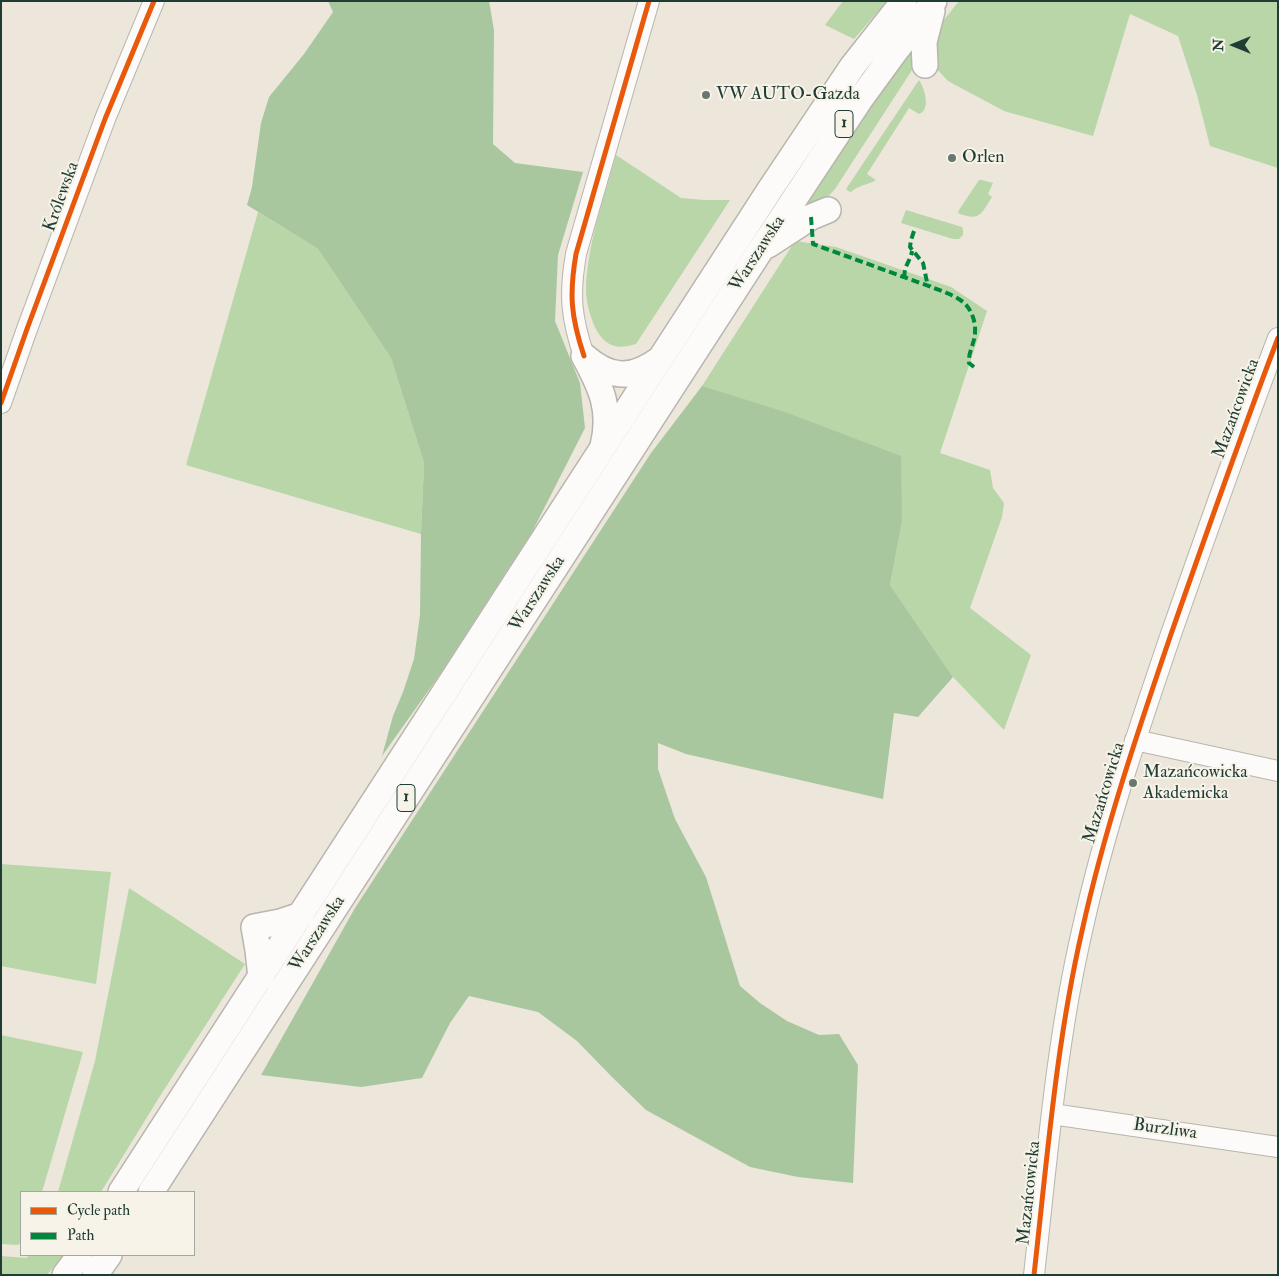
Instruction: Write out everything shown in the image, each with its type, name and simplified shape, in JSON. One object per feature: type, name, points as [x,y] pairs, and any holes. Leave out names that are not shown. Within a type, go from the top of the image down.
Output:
[{"type":"main road","name":"Warszawska","points":[[122,1191],[750,221],[847,75],[904,1]]},
{"type":"main road","points":[[925,65],[924,42],[935,1]]},
{"type":"main road","name":"Warszawska","points":[[152,1191],[760,250],[860,101],[894,53],[935,1]]},
{"type":"main road","points":[[760,250],[811,217],[828,210]]},
{"type":"main road","points":[[584,356],[605,371],[614,374],[626,374],[650,366],[660,359],[668,349]]},
{"type":"main road","points":[[584,356],[599,383],[605,404],[606,428],[602,451]]},
{"type":"main road","points":[[261,978],[254,927],[280,922],[301,915]]},
{"type":"main road","points":[[65,1275],[79,1256]]},
{"type":"main road","points":[[95,1275],[108,1256]]},
{"type":"street","name":"Królewska","points":[[1,403],[105,119],[154,1]]},
{"type":"street","points":[[584,356],[573,317],[571,291],[573,270],[649,1]]},
{"type":"street","name":"Mazańcowicka","points":[[1034,1275],[1052,1114],[1068,997],[1097,867],[1135,740],[1192,576],[1276,349]]},
{"type":"street","points":[[1135,740],[1278,771]]},
{"type":"street","name":"Burzliwa","points":[[1052,1114],[1278,1146]]},
{"type":"green space","points":[[328,1],[489,1],[494,30],[493,144],[515,163],[583,172],[558,255],[555,321],[580,383],[585,428],[532,532],[438,677],[382,756],[393,716],[414,659],[420,615],[424,463],[391,358],[318,249],[247,205],[252,187],[261,123],[269,97],[304,54],[333,12]]},
{"type":"green space","points":[[843,1],[887,1],[854,39],[825,25]]},
{"type":"green space","points":[[959,1],[1278,1],[1278,168],[1210,146],[1197,95],[1178,36],[1130,14],[1093,136],[1004,111],[948,81],[934,66],[928,40]]},
{"type":"green space","points":[[917,35],[915,65],[835,189],[824,201],[794,222]]},
{"type":"green space","points":[[919,80],[926,99],[923,112],[919,114],[909,108],[867,174],[876,180],[851,192],[848,191],[846,189]]},
{"type":"green space","points":[[616,155],[681,198],[730,200],[636,344],[619,347],[609,344],[597,331],[589,311],[586,290],[589,256],[601,205]]},
{"type":"green space","points":[[979,180],[993,183],[988,194],[992,197],[985,208],[979,215],[971,217],[958,213],[959,210]]},
{"type":"green space","points":[[906,210],[962,227],[963,235],[959,239],[953,239],[901,223]]},
{"type":"green space","points":[[258,212],[318,249],[391,358],[424,463],[421,534],[186,465]]},
{"type":"green space","points":[[795,241],[836,247],[951,287],[987,311],[940,453],[990,470],[993,488],[1004,503],[1002,517],[970,608],[1031,655],[1004,730],[953,677],[890,585],[902,522],[702,386]]},
{"type":"green space","points":[[702,386],[785,412],[901,456],[902,522],[890,585],[953,677],[918,717],[894,713],[883,799],[686,754],[658,743],[658,769],[675,819],[706,877],[740,986],[760,1003],[787,1021],[819,1035],[839,1034],[858,1065],[853,1183],[798,1177],[750,1167],[646,1110],[577,1041],[538,1012],[469,996],[450,1023],[422,1078],[361,1087],[261,1075],[355,908],[651,453]]},
{"type":"green space","points":[[1,864],[111,872],[96,984],[1,966]]},
{"type":"green space","points":[[129,888],[245,964],[102,1191],[58,1191],[95,1061]]},
{"type":"green space","points":[[1,1035],[83,1052],[42,1191],[20,1191],[20,1243],[18,1245],[1,1244]]},
{"type":"green space","points":[[1,1256],[26,1258],[29,1256],[62,1256],[47,1275],[1,1275]]},
{"type":"marked path","points":[[811,217],[813,244],[945,292],[966,305],[971,311],[975,324],[975,336],[969,359],[969,363],[974,367]]},
{"type":"marked path","points":[[914,231],[910,247],[923,263],[930,287]]},
{"type":"marked path","points":[[905,278],[905,271],[912,251]]},
{"type":"cycle path","points":[[1,403],[105,119],[154,1]]},
{"type":"cycle path","points":[[584,356],[572,306],[572,282],[576,254],[649,1]]},
{"type":"cycle path","points":[[1034,1275],[1053,1102],[1065,1016],[1082,931],[1100,857],[1133,746],[1170,637],[1278,338]]},
{"type":"place","name":"VW AUTO-Gazda","points":[[706,95]]},
{"type":"place","name":"Orlen","points":[[952,158]]},
{"type":"place","name":"Mazańcowicka Akademicka","points":[[1133,783]]}]
